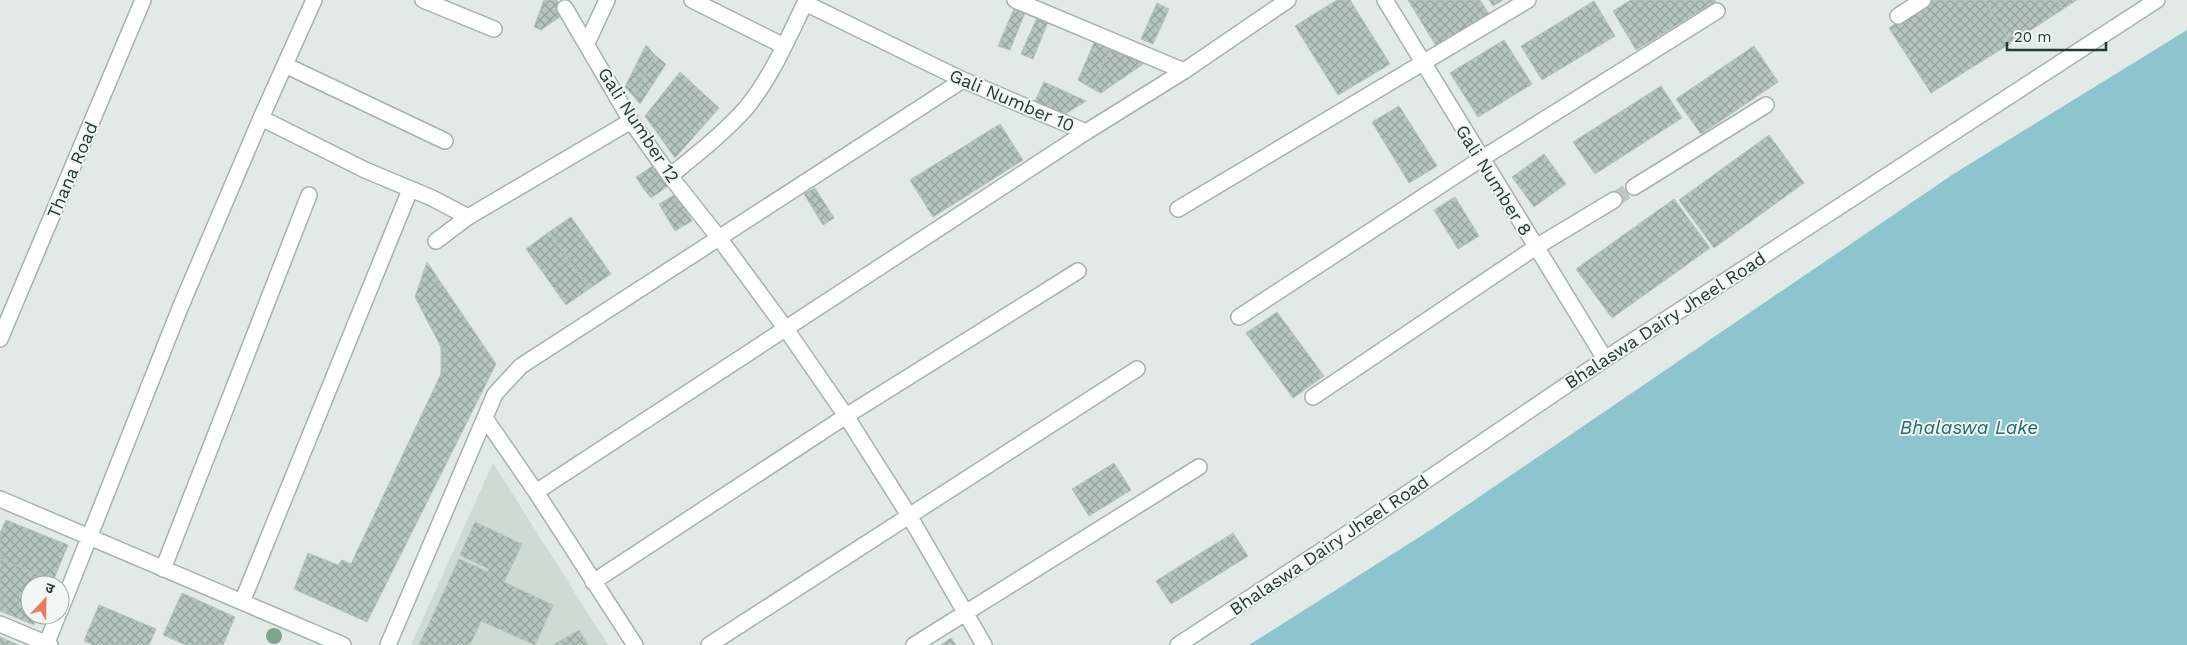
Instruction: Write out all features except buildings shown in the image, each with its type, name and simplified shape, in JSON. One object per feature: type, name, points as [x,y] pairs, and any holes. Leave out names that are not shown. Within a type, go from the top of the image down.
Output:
[{"type":"street","name":"Thana Road","points":[[0,339],[143,0]]},
{"type":"street","points":[[70,587],[176,318],[284,65],[314,0]]},
{"type":"street","points":[[423,0],[494,29]]},
{"type":"street","points":[[587,44],[607,0]]},
{"type":"street","points":[[692,0],[784,46]]},
{"type":"street","points":[[1015,0],[1184,71]]},
{"type":"street","name":"Gali Number 10","points":[[806,2],[963,80],[1086,132],[1184,71],[1288,0]]},
{"type":"street","name":"Gali Number 8","points":[[1385,0],[1480,159],[1605,358]]},
{"type":"street","points":[[1178,209],[1528,0]]},
{"type":"street","points":[[1898,16],[1923,0]]},
{"type":"street","name":"Bhalaswa Dairy Jheel Road","points":[[1178,645],[1351,531],[1605,358],[2157,0]]},
{"type":"street","points":[[670,176],[719,136],[747,106],[784,46],[806,2]]},
{"type":"street","name":"Gali Number 12","points":[[565,8],[631,121],[670,176],[719,238],[786,329],[846,416],[910,517],[984,645]]},
{"type":"street","points":[[1239,317],[1480,159],[1717,11]]},
{"type":"street","points":[[284,65],[445,141]]},
{"type":"street","points":[[388,645],[495,394],[521,366],[963,80]]},
{"type":"street","points":[[1634,187],[1766,105]]},
{"type":"street","points":[[261,118],[365,170],[468,217]]},
{"type":"street","points":[[436,241],[468,217],[631,121]]},
{"type":"street","points":[[536,492],[1086,132]]},
{"type":"street","points":[[242,602],[410,190]]},
{"type":"street","points":[[163,569],[309,194]]},
{"type":"street","points":[[1313,397],[1536,247],[1614,200]]},
{"type":"street","points":[[593,582],[846,416],[1078,271]]},
{"type":"street","points":[[709,645],[1137,369]]},
{"type":"street","points":[[485,418],[536,492],[635,645]]},
{"type":"street","points":[[914,645],[964,612],[1199,467]]},
{"type":"street","points":[[0,499],[342,645]]},
{"type":"street","points":[[0,624],[47,645],[54,625]]},
{"type":"shaded area","points":[[493,463],[608,645],[411,645]]},
{"type":"water","name":"Bhalaswa Lake","points":[[2187,30],[2187,645],[1249,645],[1432,529],[1955,173]]},
{"type":"tunnel","points":[[1614,200],[1634,187]]}]
